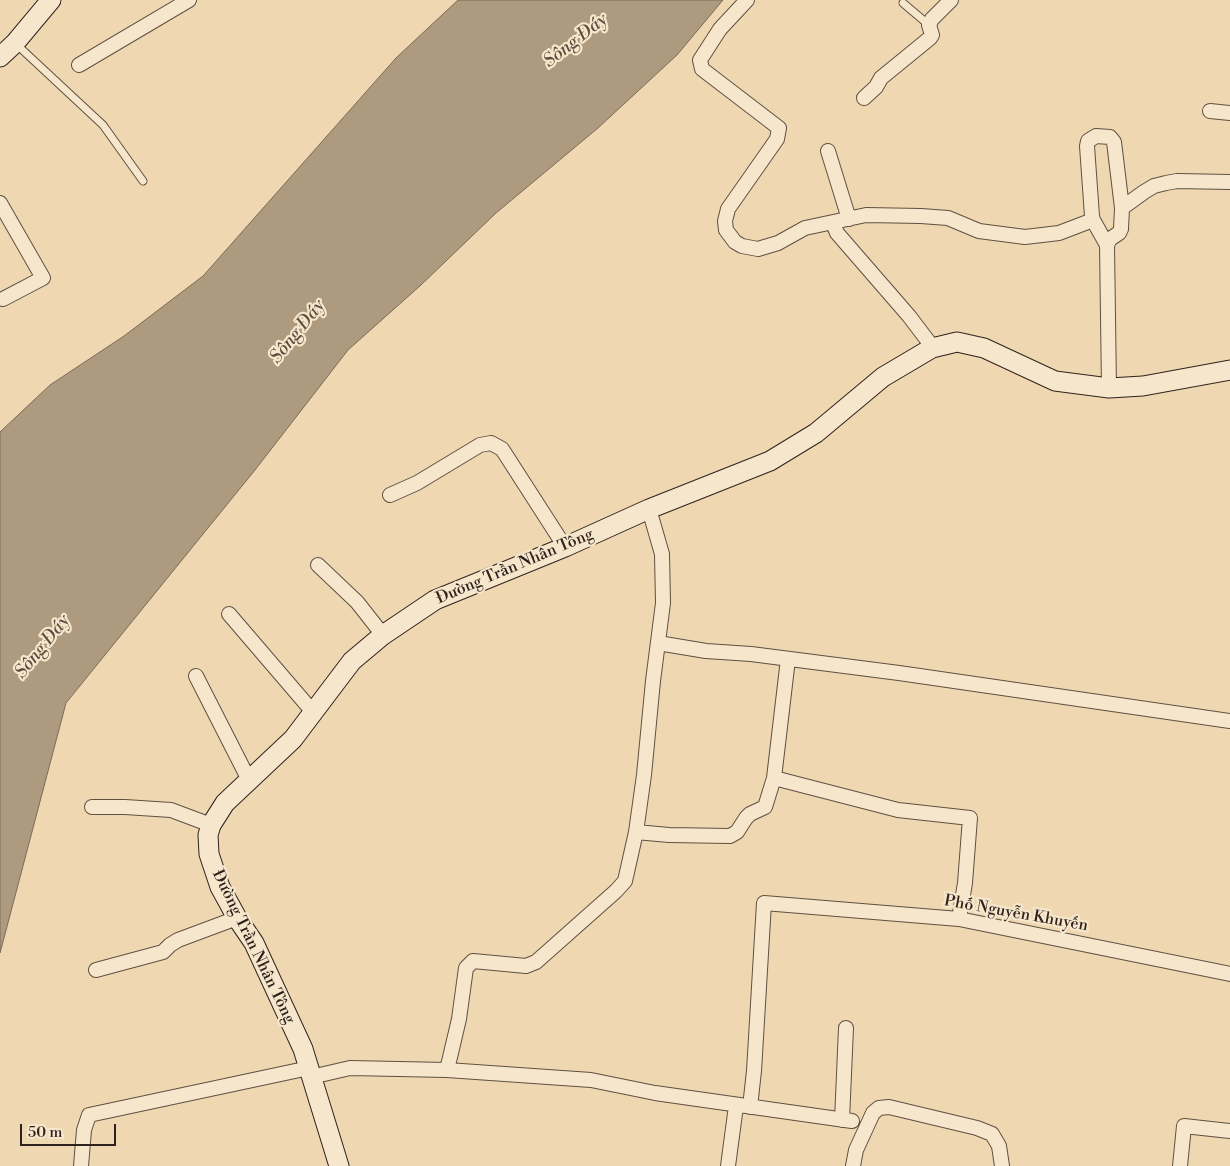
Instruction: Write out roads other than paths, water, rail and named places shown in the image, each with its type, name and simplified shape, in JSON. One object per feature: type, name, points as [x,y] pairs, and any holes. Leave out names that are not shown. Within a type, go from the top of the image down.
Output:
[{"type":"street","points":[[0,57],[15,43],[51,0]]},
{"type":"street","points":[[79,65],[189,0]]},
{"type":"street","points":[[747,0],[720,29],[700,60],[702,69],[779,128],[777,139],[728,209],[725,221],[726,230],[735,242],[742,246],[758,249],[778,243],[805,228],[866,215],[948,218],[979,230],[1025,237],[1054,234],[1093,220]]},
{"type":"street","points":[[864,98],[876,87],[881,78],[930,38],[932,35],[929,25],[932,19],[951,0]]},
{"type":"street","points":[[1210,111],[1230,113]]},
{"type":"street","points":[[1107,245],[1093,220],[1087,146],[1088,141],[1096,136],[1110,137],[1114,142],[1122,208],[1121,229],[1119,233],[1110,239],[1107,245],[1109,380]]},
{"type":"street","points":[[828,151],[849,219]]},
{"type":"street","points":[[1122,208],[1154,186],[1166,183],[1178,181],[1230,182]]},
{"type":"street","points":[[0,203],[42,278],[3,299]]},
{"type":"street","points":[[833,223],[838,233],[909,316],[932,348]]},
{"type":"street","name":"Đường Trần Nhân Tông","points":[[340,1166],[303,1049],[254,943],[237,918],[220,887],[209,854],[208,835],[211,825],[225,803],[293,739],[352,660],[383,635],[435,600],[770,460],[816,433],[882,377],[932,348],[956,342],[984,348],[1055,380],[1109,380],[1143,386],[1230,370]]},
{"type":"street","points":[[390,495],[418,483],[480,445],[491,443],[502,449],[565,546]]},
{"type":"street","points":[[447,1070],[459,1019],[466,968],[473,961],[526,966],[536,962],[616,891],[624,881],[636,832],[644,775],[663,603],[662,554],[649,510]]},
{"type":"street","points":[[318,565],[357,602],[383,635]]},
{"type":"street","points":[[229,614],[313,712]]},
{"type":"street","points":[[658,643],[706,651],[751,654],[899,673],[1230,722]]},
{"type":"street","points":[[636,832],[669,835],[730,836],[737,832],[746,818],[765,807],[774,778],[788,659]]},
{"type":"street","points":[[196,676],[250,780]]},
{"type":"street","points":[[774,778],[898,810],[970,818],[965,883],[958,919]]},
{"type":"street","points":[[92,807],[171,810],[211,825]]},
{"type":"street","name":"Phố Nguyễn Khuyến","points":[[743,1106],[754,1071],[764,903],[958,919],[1230,974]]},
{"type":"street","points":[[96,970],[163,952],[178,940],[237,918]]},
{"type":"street","points":[[80,1166],[83,1139],[89,1115],[310,1073],[350,1068],[447,1070],[591,1080],[655,1093],[847,1121],[846,1028]]},
{"type":"street","points":[[728,1166],[743,1106]]},
{"type":"street","points":[[854,1166],[856,1150],[873,1113],[879,1108],[889,1107],[977,1128],[992,1134],[999,1146],[1002,1166]]},
{"type":"street","points":[[1180,1166],[1184,1126],[1230,1130]]},
{"type":"lane","points":[[903,3],[929,25]]},
{"type":"lane","points":[[15,43],[103,125],[143,181]]},
{"type":"water","name":"Sông Đáy","points":[[458,0],[723,0],[677,55],[598,128],[496,213],[421,285],[348,350],[255,470],[66,703],[0,953],[0,432],[50,385],[124,336],[203,276],[396,58]]}]
